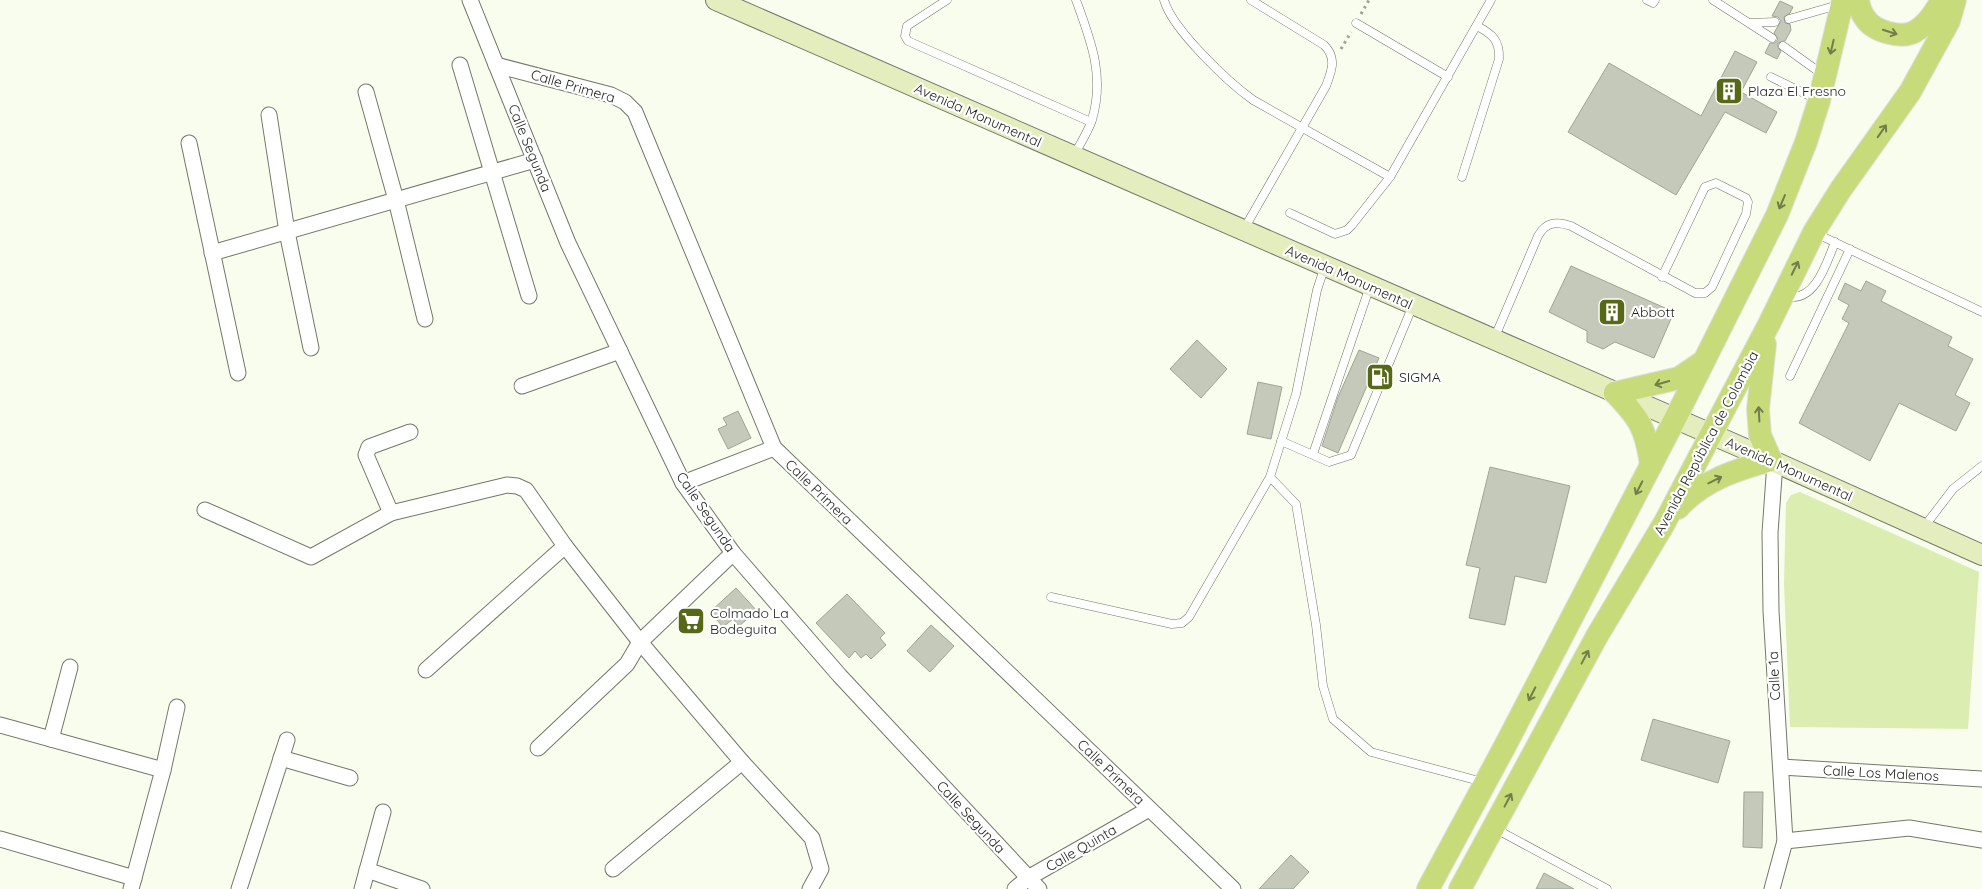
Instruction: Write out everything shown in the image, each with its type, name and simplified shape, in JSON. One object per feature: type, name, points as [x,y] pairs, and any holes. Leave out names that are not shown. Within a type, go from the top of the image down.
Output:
[{"type":"main road","name":"Avenida Monumental","points":[[716,0],[1709,435],[1773,461],[1982,555]]},
{"type":"main road","points":[[1460,888],[1432,882],[1705,361],[1777,215],[1796,170],[1820,101],[1825,77],[1848,1],[1865,19],[1879,29],[1896,35],[1913,33],[1927,22],[1942,0]]},
{"type":"main road","name":"Avenida República de Colombia","points":[[1460,888],[1597,636],[1665,522],[1709,435],[1769,324],[1814,232],[1910,92],[1949,21],[1955,0]]},
{"type":"main road","points":[[1665,522],[1690,494],[1713,480],[1741,468],[1773,461],[1760,435],[1758,409],[1762,357],[1769,324]]},
{"type":"main road","points":[[1615,393],[1680,378],[1705,361]]},
{"type":"main road","points":[[1615,393],[1635,414],[1647,437],[1651,465]]},
{"type":"street","name":"Calle Segunda","points":[[470,0],[568,243],[683,483],[733,553],[840,676],[1039,889]]},
{"type":"street","points":[[460,65],[490,174],[529,296]]},
{"type":"street","name":"Calle Primera","points":[[496,65],[611,95],[625,102],[635,112],[774,448],[1234,889]]},
{"type":"street","points":[[366,92],[396,200],[425,318]]},
{"type":"street","points":[[269,115],[287,232],[311,348]]},
{"type":"street","points":[[189,143],[238,373]]},
{"type":"street","points":[[212,253],[535,160]]},
{"type":"street","points":[[522,386],[620,351]]},
{"type":"street","points":[[391,512],[366,455],[367,450],[369,447],[410,432]]},
{"type":"street","points":[[683,483],[774,448]]},
{"type":"street","name":"Calle 1a","points":[[1772,889],[1785,841],[1771,592],[1770,533],[1773,461]]},
{"type":"street","points":[[205,510],[311,556],[391,512],[507,486],[517,486],[526,490],[565,546],[640,642],[742,762],[812,838],[821,870],[810,889]]},
{"type":"street","points":[[426,670],[565,546]]},
{"type":"street","points":[[538,748],[628,664],[640,642],[733,553]]},
{"type":"street","points":[[51,739],[70,667]]},
{"type":"street","points":[[0,840],[132,883],[163,770],[177,707]]},
{"type":"street","points":[[0,725],[163,770]]},
{"type":"street","points":[[239,889],[287,740]]},
{"type":"street","points":[[281,758],[350,778]]},
{"type":"street","points":[[613,870],[742,762]]},
{"type":"street","name":"Calle Los Malenos","points":[[1781,767],[1982,779]]},
{"type":"street","name":"Calle Quinta","points":[[1015,889],[1028,878],[1149,809]]},
{"type":"street","points":[[362,889],[383,812]]},
{"type":"street","points":[[1785,841],[1909,828],[1982,840]]},
{"type":"street","points":[[367,870],[422,889]]},
{"type":"lane","points":[[947,0],[907,26],[905,36],[908,41],[1091,122]]},
{"type":"lane","points":[[1073,156],[1091,122],[1096,102],[1098,67],[1076,0]]},
{"type":"lane","points":[[1164,0],[1172,20],[1236,88],[1253,100],[1390,177]]},
{"type":"lane","points":[[1243,230],[1302,128],[1331,73],[1334,62],[1330,52],[1314,38],[1251,0]]},
{"type":"lane","points":[[1290,212],[1328,232],[1341,233],[1352,225],[1390,177],[1491,0]]},
{"type":"lane","points":[[1647,0],[1653,3],[1655,0]]},
{"type":"lane","points":[[1712,0],[1772,38]]},
{"type":"lane","points":[[1789,19],[1848,1]]},
{"type":"lane","points":[[1750,23],[1775,22]]},
{"type":"lane","points":[[1356,23],[1448,77]]},
{"type":"lane","points":[[1462,178],[1499,59],[1497,41],[1491,33],[1477,26]]},
{"type":"lane","points":[[1783,46],[1825,77]]},
{"type":"lane","points":[[1771,76],[1820,101]]},
{"type":"lane","points":[[1493,340],[1538,236],[1543,227],[1550,223],[1560,222],[1571,226],[1662,277],[1696,293],[1709,291],[1746,214],[1748,202],[1746,198],[1716,183],[1705,186],[1662,277]]},
{"type":"lane","points":[[1814,232],[1982,312]]},
{"type":"lane","points":[[1782,295],[1794,298],[1805,294],[1816,284],[1835,242]]},
{"type":"lane","points":[[1790,376],[1850,249]]},
{"type":"lane","points":[[1051,597],[1172,624],[1182,623],[1189,616],[1270,477],[1296,394],[1317,290],[1325,266]]},
{"type":"lane","points":[[1313,454],[1370,286]]},
{"type":"lane","points":[[1281,440],[1329,462],[1351,455],[1413,305]]},
{"type":"lane","points":[[1922,529],[1953,490],[1982,466]]},
{"type":"lane","points":[[1270,477],[1296,504],[1316,625],[1323,686],[1333,719],[1371,752],[1485,783]]},
{"type":"lane","points":[[1493,828],[1606,889]]},
{"type":"green space","points":[[1800,492],[1979,572],[1968,729],[1790,727],[1784,584],[1786,503],[1791,495]]},
{"type":"building","points":[[1780,1],[1793,7],[1790,13],[1784,17],[1785,23],[1790,24],[1791,30],[1785,41],[1778,43],[1778,48],[1781,51],[1777,59],[1765,53],[1770,43],[1775,43],[1778,39],[1774,33],[1781,21],[1778,17],[1772,16]]},
{"type":"building","points":[[1735,51],[1757,62],[1741,92],[1777,112],[1766,133],[1725,112],[1676,195],[1568,132],[1609,63],[1701,116]]},
{"type":"building","name":"Abbott","points":[[1571,266],[1674,312],[1654,358],[1615,342],[1603,349],[1587,342],[1587,331],[1549,312]]},
{"type":"building","points":[[1866,281],[1886,291],[1881,301],[1952,337],[1948,346],[1973,359],[1955,395],[1970,403],[1956,431],[1899,403],[1870,461],[1799,423],[1849,323],[1842,319],[1849,305],[1838,299],[1845,283],[1861,291]]},
{"type":"building","points":[[1197,340],[1227,369],[1201,398],[1170,369]]},
{"type":"building","points":[[1359,350],[1379,358],[1338,453],[1322,446],[1338,397]]},
{"type":"building","points":[[1258,382],[1282,387],[1271,439],[1247,434]]},
{"type":"building","points":[[738,411],[751,438],[728,449],[718,429],[727,425],[723,418]]},
{"type":"building","points":[[1490,467],[1570,486],[1546,583],[1515,576],[1505,625],[1469,618],[1480,568],[1466,565]]},
{"type":"building","points":[[736,588],[757,611],[739,626],[733,619],[723,627],[710,612]]},
{"type":"building","points":[[847,594],[885,633],[880,638],[886,645],[871,659],[866,654],[861,658],[855,651],[849,658],[816,623]]},
{"type":"building","name":"Colmado La Bodeguita","points":[[691,609],[703,621],[690,633],[679,620]]},
{"type":"building","points":[[931,625],[954,646],[930,672],[907,651]]},
{"type":"building","points":[[1653,719],[1730,741],[1718,783],[1641,760]]},
{"type":"building","points":[[1744,792],[1763,792],[1762,848],[1743,847]]},
{"type":"building","points":[[1291,855],[1309,872],[1293,889],[1259,889]]},
{"type":"building","points":[[1544,873],[1574,889],[1536,889]]},
{"type":"place","name":"Plaza El Fresno","points":[[1729,91]]},
{"type":"place","name":"Abbott","points":[[1612,312]]},
{"type":"place","name":"SIGMA","points":[[1380,377]]},
{"type":"place","name":"Colmado La Bodeguita","points":[[691,621]]}]
